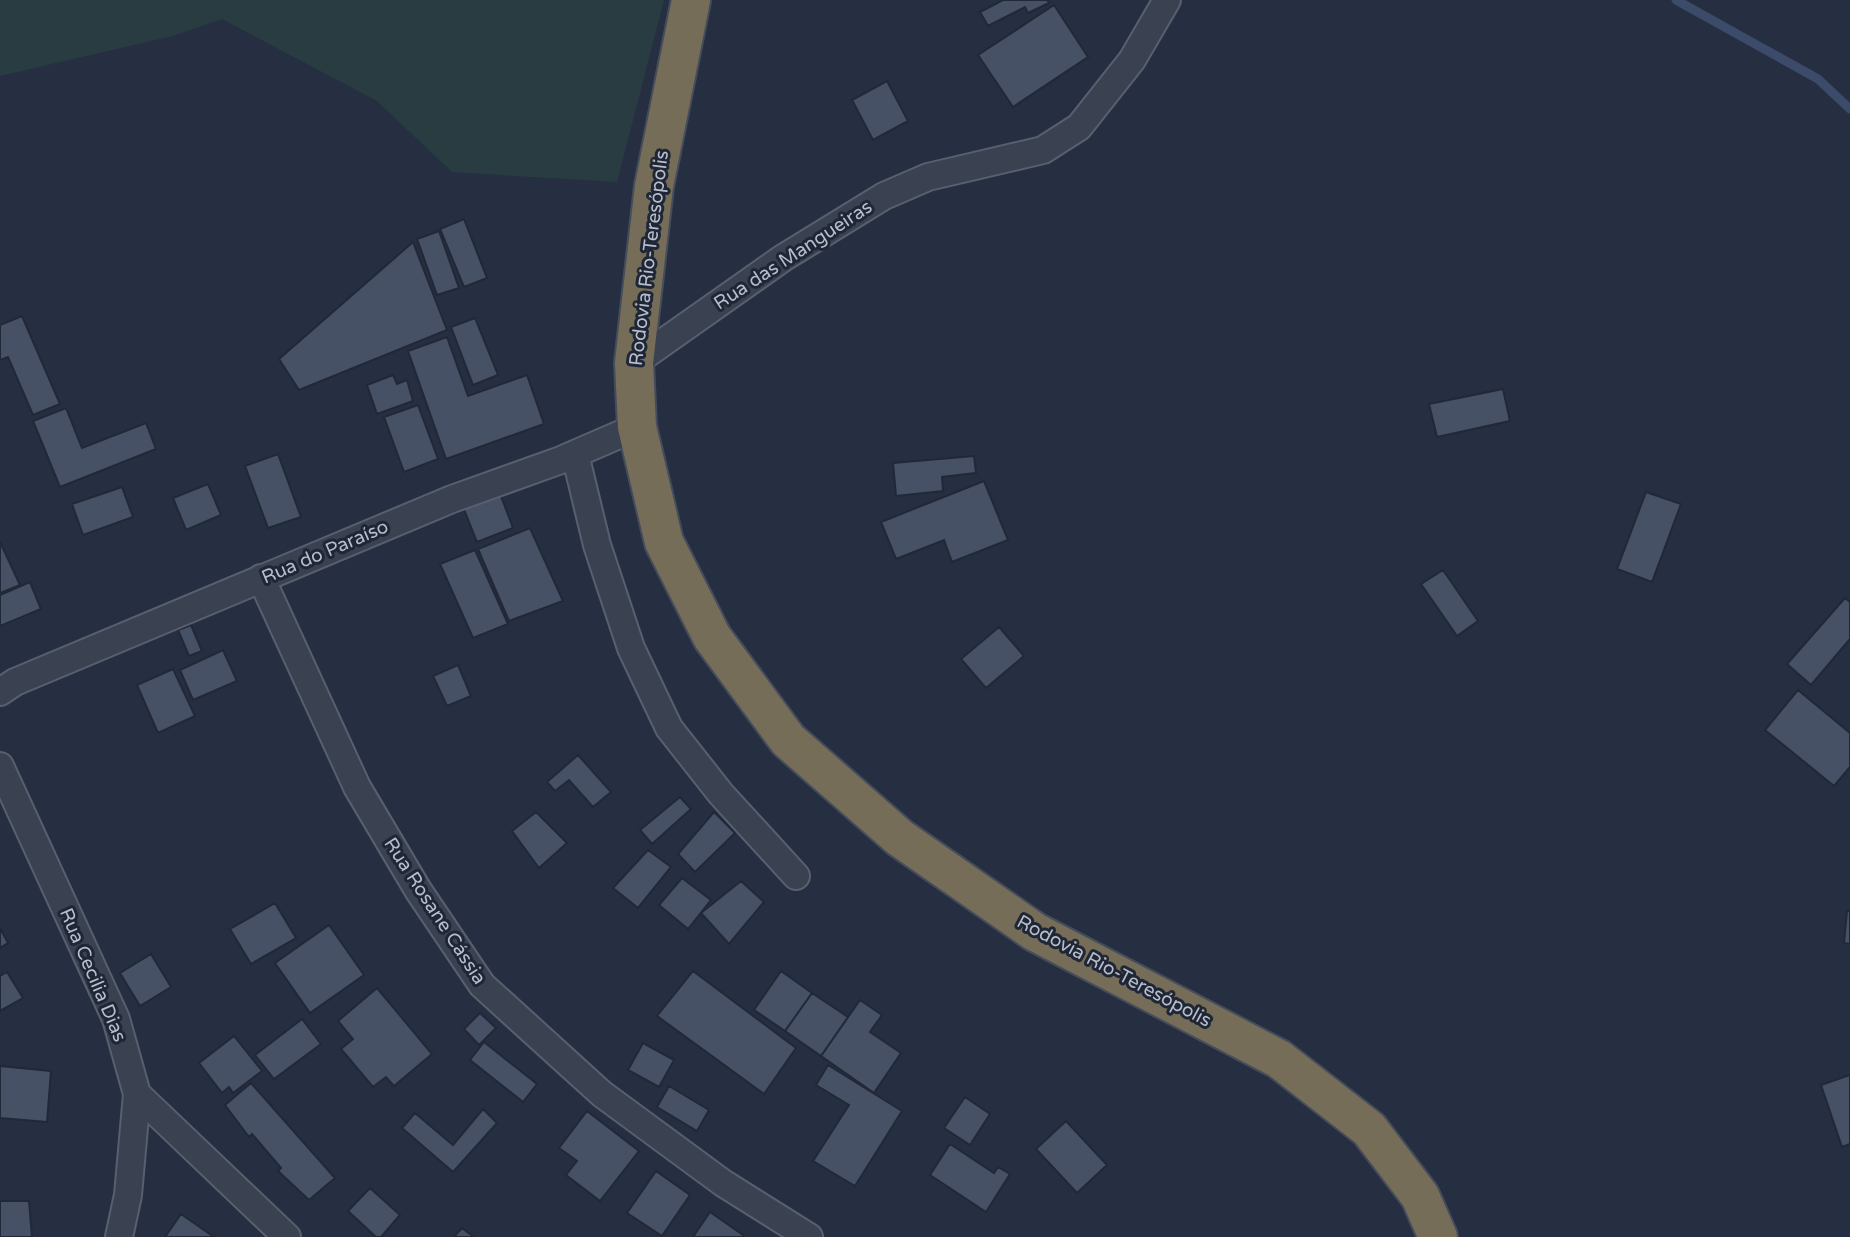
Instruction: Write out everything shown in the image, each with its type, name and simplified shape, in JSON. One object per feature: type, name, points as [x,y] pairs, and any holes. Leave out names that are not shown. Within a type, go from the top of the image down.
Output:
[{"type":"highway","name":"Rodovia Rio-Teresópolis","points":[[691,0],[654,186],[634,363],[637,427],[664,542],[712,637],[788,740],[900,838],[1035,932],[1279,1059],[1369,1129],[1420,1196],[1438,1237]]},
{"type":"street","name":"Rua das Mangueiras","points":[[634,363],[783,258],[884,196],[928,177],[1043,150],[1079,127],[1132,60],[1167,0]]},
{"type":"street","name":"Rua do Paraíso","points":[[8,687],[452,499],[575,454],[637,427]]},
{"type":"street","points":[[575,454],[597,545],[631,648],[668,728],[721,794],[796,876]]},
{"type":"street","name":"Rua Rosane Cássia","points":[[261,578],[357,787],[418,890],[482,985],[602,1094],[723,1183],[809,1237]]},
{"type":"street","name":"Rua Cecilia Dias","points":[[0,766],[116,1018],[137,1094],[128,1195],[119,1237]]},
{"type":"street","points":[[137,1094],[287,1237]]},
{"type":"shaded area","points":[[0,0],[664,0],[617,182],[452,172],[377,101],[222,19],[173,36],[0,76]]},
{"type":"building","points":[[1003,0],[1047,0],[1049,3],[1028,13],[1025,7],[988,26],[980,12]]},
{"type":"building","points":[[1054,5],[1088,57],[1013,107],[978,55]]},
{"type":"building","points":[[887,81],[908,121],[873,140],[852,100]]},
{"type":"building","points":[[464,219],[487,278],[464,287],[440,229]]},
{"type":"building","points":[[439,231],[459,288],[437,295],[417,239]]},
{"type":"building","points":[[413,242],[447,330],[299,390],[279,359]]},
{"type":"building","points":[[22,316],[60,404],[33,415],[8,357],[0,360],[0,325]]},
{"type":"building","points":[[475,318],[498,375],[473,385],[451,327]]},
{"type":"building","points":[[447,337],[468,396],[527,375],[544,424],[446,459],[408,351]]},
{"type":"building","points":[[393,375],[397,384],[407,380],[413,401],[377,414],[367,385]]},
{"type":"building","points":[[1503,389],[1510,421],[1437,437],[1429,404]]},
{"type":"building","points":[[418,405],[438,459],[404,472],[384,417]]},
{"type":"building","points":[[66,408],[82,448],[146,423],[156,449],[60,487],[33,421]]},
{"type":"building","points":[[278,454],[301,517],[268,528],[245,466]]},
{"type":"building","points":[[974,456],[976,473],[942,477],[943,491],[896,496],[893,463]]},
{"type":"building","points":[[984,481],[1008,540],[952,562],[944,540],[896,559],[881,522]]},
{"type":"building","points":[[208,484],[221,515],[186,530],[173,498]]},
{"type":"building","points":[[122,487],[133,517],[83,535],[72,504]]},
{"type":"building","points":[[498,488],[513,528],[477,542],[461,502]]},
{"type":"building","points":[[1646,492],[1681,504],[1652,582],[1617,569]]},
{"type":"building","points":[[530,528],[563,601],[509,621],[478,549]]},
{"type":"building","points":[[0,542],[20,585],[0,593]]},
{"type":"building","points":[[475,550],[508,624],[473,638],[440,564]]},
{"type":"building","points":[[1443,570],[1478,621],[1457,636],[1421,584]]},
{"type":"building","points":[[30,582],[41,609],[0,626],[0,595]]},
{"type":"building","points":[[1845,598],[1850,602],[1850,639],[1811,685],[1787,664]]},
{"type":"building","points":[[191,625],[202,651],[189,656],[178,630]]},
{"type":"building","points":[[999,627],[1024,656],[986,688],[961,659]]},
{"type":"building","points":[[223,650],[237,681],[193,700],[180,670]]},
{"type":"building","points":[[458,665],[471,696],[447,706],[433,676]]},
{"type":"building","points":[[173,669],[195,716],[158,733],[137,685]]},
{"type":"building","points":[[1798,690],[1850,733],[1850,767],[1834,786],[1765,730]]},
{"type":"building","points":[[578,755],[611,792],[593,807],[569,780],[555,791],[547,782]]},
{"type":"building","points":[[680,797],[691,809],[652,844],[640,830]]},
{"type":"building","points":[[536,812],[567,843],[539,868],[512,831]]},
{"type":"building","points":[[714,812],[735,833],[695,872],[678,854]]},
{"type":"building","points":[[648,850],[671,867],[638,908],[613,888]]},
{"type":"building","points":[[682,878],[711,900],[688,929],[659,905]]},
{"type":"building","points":[[741,881],[764,902],[729,944],[701,913]]},
{"type":"building","points":[[275,903],[296,938],[251,964],[230,929]]},
{"type":"building","points":[[1847,911],[1850,911],[1850,944],[1844,943]]},
{"type":"building","points":[[329,925],[364,975],[310,1013],[275,963]]},
{"type":"building","points":[[0,928],[8,943],[0,948]]},
{"type":"building","points":[[151,954],[171,987],[140,1006],[120,973]]},
{"type":"building","points":[[693,971],[796,1048],[764,1094],[657,1016]]},
{"type":"building","points":[[781,971],[812,993],[785,1031],[754,1010]]},
{"type":"building","points":[[7,972],[23,998],[0,1011],[0,976]]},
{"type":"building","points":[[377,988],[432,1054],[394,1086],[386,1077],[373,1087],[341,1049],[353,1039],[338,1021]]},
{"type":"building","points":[[812,993],[848,1017],[821,1056],[785,1031]]},
{"type":"building","points":[[860,1000],[882,1015],[870,1032],[901,1053],[874,1093],[821,1056]]},
{"type":"building","points":[[480,1013],[496,1028],[479,1045],[464,1029]]},
{"type":"building","points":[[302,1019],[321,1044],[274,1079],[255,1055]]},
{"type":"building","points":[[234,1036],[262,1071],[233,1093],[229,1087],[222,1093],[199,1063]]},
{"type":"building","points":[[484,1042],[537,1084],[523,1102],[470,1060]]},
{"type":"building","points":[[643,1043],[674,1060],[659,1087],[628,1070]]},
{"type":"building","points":[[828,1065],[902,1111],[855,1186],[813,1161],[849,1105],[816,1085]]},
{"type":"building","points":[[0,1066],[51,1071],[47,1122],[0,1118]]},
{"type":"building","points":[[1850,1075],[1850,1144],[1842,1147],[1821,1085]]},
{"type":"building","points":[[251,1083],[335,1178],[309,1200],[278,1171],[281,1168],[252,1134],[249,1137],[225,1105]]},
{"type":"building","points":[[669,1086],[709,1110],[697,1131],[657,1107]]},
{"type":"building","points":[[965,1097],[990,1114],[970,1145],[944,1128]]},
{"type":"building","points":[[483,1109],[497,1123],[453,1172],[402,1128],[415,1113],[453,1145]]},
{"type":"building","points":[[587,1111],[639,1151],[600,1201],[566,1175],[577,1161],[559,1148]]},
{"type":"building","points":[[1066,1121],[1107,1165],[1077,1193],[1036,1149]]},
{"type":"building","points":[[950,1144],[994,1173],[998,1167],[1010,1174],[986,1212],[930,1175]]},
{"type":"building","points":[[656,1171],[690,1195],[662,1236],[627,1213]]},
{"type":"building","points":[[370,1188],[400,1215],[381,1237],[376,1237],[348,1211]]},
{"type":"building","points":[[0,1201],[29,1201],[32,1237],[0,1237]]},
{"type":"building","points":[[710,1212],[743,1235],[742,1237],[693,1237]]},
{"type":"building","points":[[181,1214],[214,1237],[165,1237]]},
{"type":"building","points":[[462,1228],[474,1237],[454,1237]]},
{"type":"waterway","points":[[1676,0],[1818,79],[1850,109]]}]
